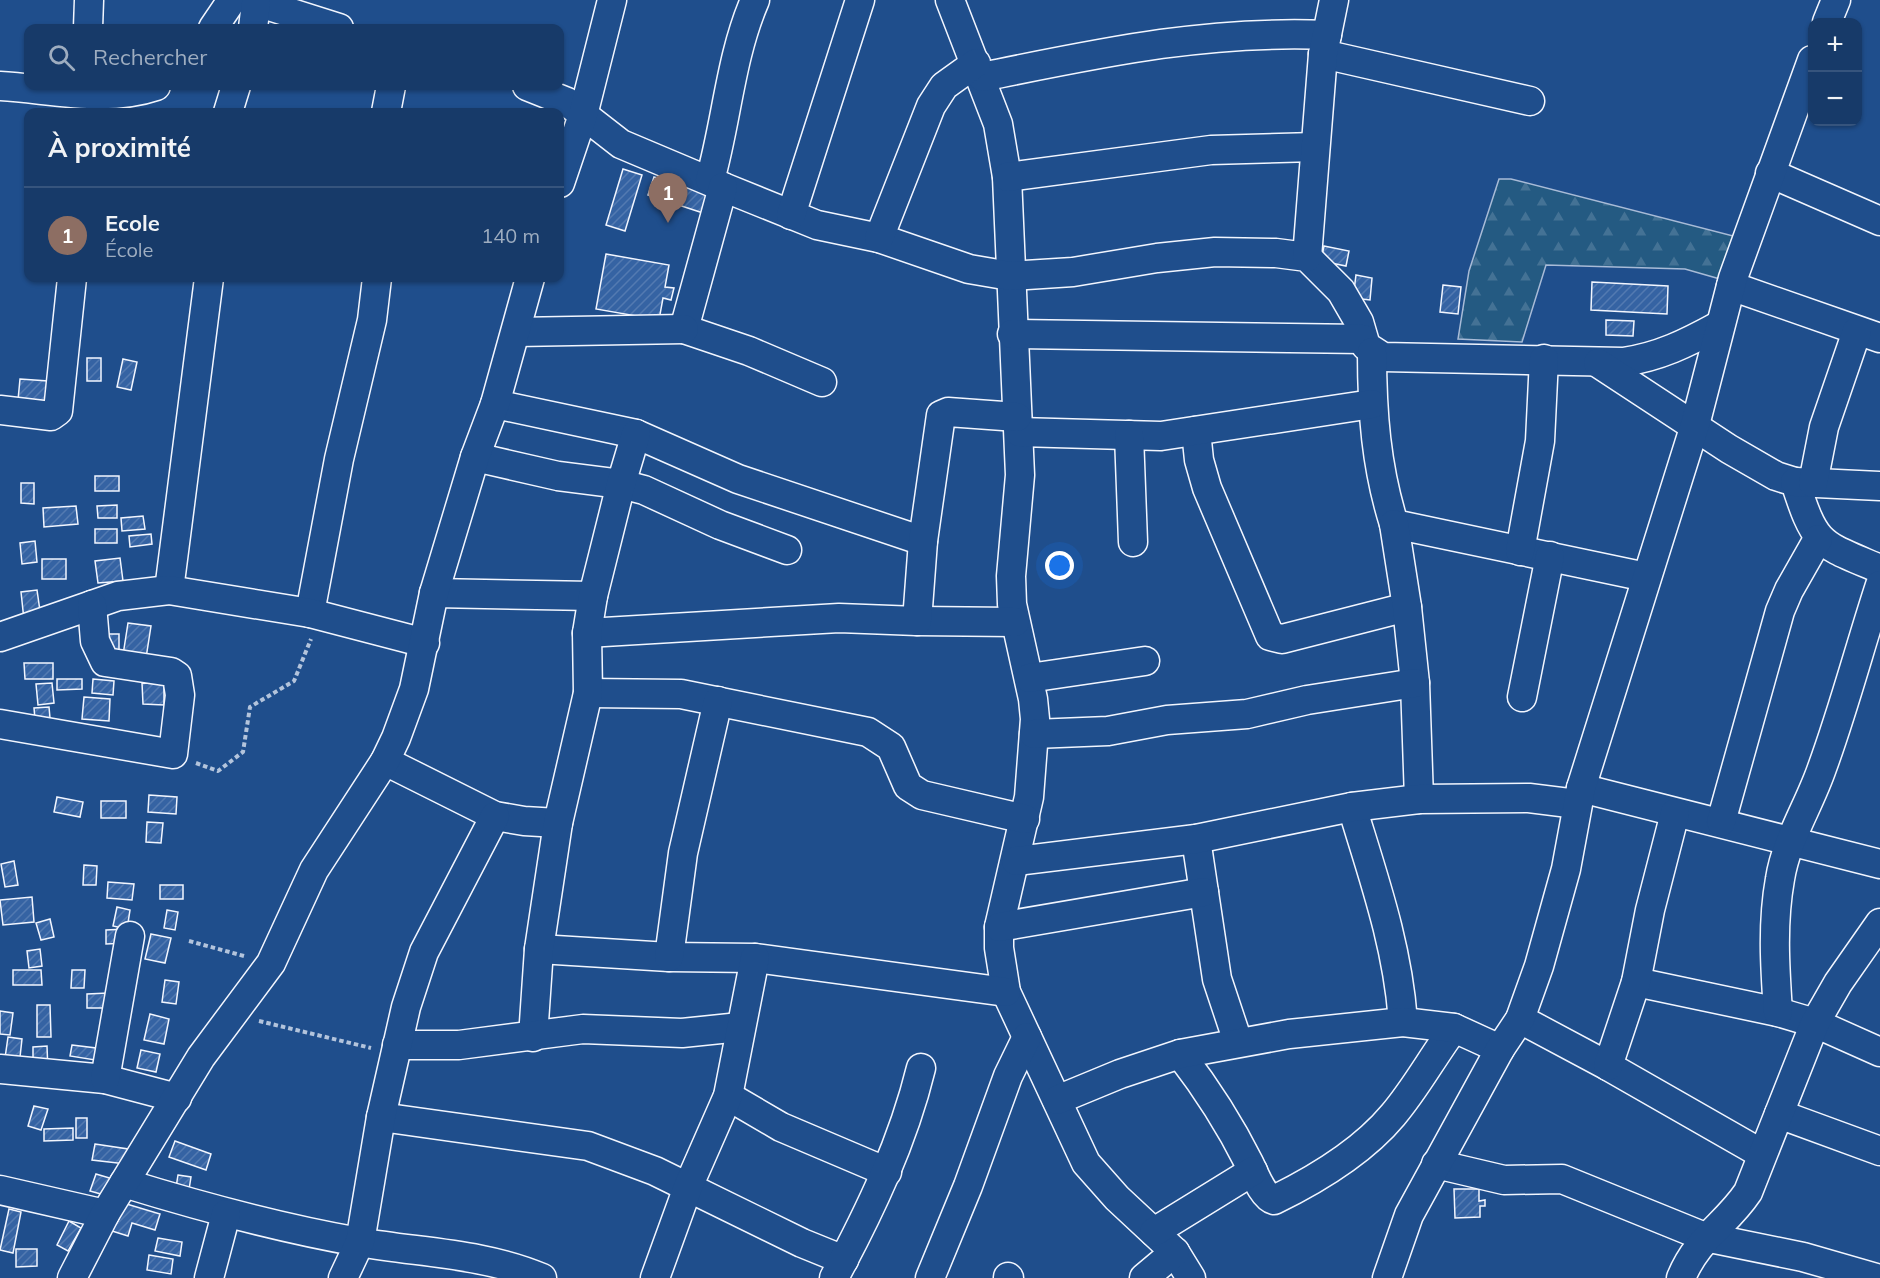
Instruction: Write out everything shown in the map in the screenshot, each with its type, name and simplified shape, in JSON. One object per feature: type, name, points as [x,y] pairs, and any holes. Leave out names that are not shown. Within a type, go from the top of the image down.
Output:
[{"type":"street","points":[[88,24],[89,0]]},
{"type":"street","points":[[684,329],[716,183],[738,48],[755,0]]},
{"type":"street","points":[[791,215],[860,0]]},
{"type":"street","points":[[950,0],[998,123],[1007,177],[1019,484],[1011,576],[1015,622],[1033,699],[1034,734],[1025,819],[999,927],[999,948],[1006,992],[1086,1163],[1118,1198],[1175,1252],[1191,1278]]},
{"type":"street","points":[[1307,257],[1325,45],[1334,0]]},
{"type":"street","points":[[564,171],[583,115],[611,1]]},
{"type":"street","points":[[220,24],[248,8],[321,24]]},
{"type":"street","points":[[879,238],[931,106],[944,86],[979,70],[1164,42],[1269,33],[1325,45],[1530,100]]},
{"type":"street","points":[[1393,1277],[1409,1215],[1500,1049],[1520,1019],[1552,923],[1579,796],[1695,425],[1718,326],[1770,173],[1808,71]]},
{"type":"street","points":[[0,86],[24,89]]},
{"type":"street","points":[[29,90],[86,98],[142,90]]},
{"type":"street","points":[[229,108],[235,90]]},
{"type":"street","points":[[387,108],[390,90]]},
{"type":"street","points":[[537,90],[567,102],[621,144],[791,215],[817,225],[879,238],[969,269],[1010,276],[1072,272],[1157,258],[1215,252],[1276,253],[1307,257],[1351,305],[1367,346],[1378,462],[1394,524],[1407,607],[1415,683],[1419,799]]},
{"type":"street","points":[[1007,177],[1173,153],[1315,147]]},
{"type":"street","points":[[1770,173],[1880,221]]},
{"type":"street","points":[[0,410],[51,416],[58,411],[72,282]]},
{"type":"street","points":[[169,590],[208,282]]},
{"type":"street","points":[[316,614],[339,459],[369,331],[376,282]]},
{"type":"street","points":[[72,1278],[105,1214],[201,1057],[271,963],[314,870],[385,761],[414,688],[434,593],[475,456],[495,404],[529,282]]},
{"type":"street","points":[[1731,286],[1868,335],[1824,427],[1804,483],[1808,524],[1818,539],[1831,548],[1880,570]]},
{"type":"street","points":[[1012,334],[1367,346],[1397,359],[1544,359],[1598,363],[1648,359],[1669,352],[1718,326]]},
{"type":"street","points":[[516,332],[684,329],[749,351],[822,382]]},
{"type":"street","points":[[1520,551],[1540,441],[1544,359]]},
{"type":"street","points":[[1598,363],[1729,449],[1776,476],[1804,483],[1880,486]]},
{"type":"street","points":[[495,404],[636,434],[738,479],[923,541]]},
{"type":"street","points":[[916,621],[923,541],[941,415],[948,412],[1018,424],[1161,436],[1372,404]]},
{"type":"street","points":[[1196,431],[1199,460],[1207,488],[1270,636],[1282,639],[1407,607]]},
{"type":"street","points":[[533,1037],[539,949],[558,823],[588,693],[587,633],[593,596],[621,483],[636,434]]},
{"type":"street","points":[[1129,435],[1133,542]]},
{"type":"street","points":[[475,456],[558,476],[621,483],[653,494],[720,525],[787,550]]},
{"type":"street","points":[[1394,524],[1646,577]]},
{"type":"street","points":[[1721,822],[1780,611],[1789,590],[1818,539]]},
{"type":"street","points":[[1522,697],[1550,556]]},
{"type":"street","points":[[1778,1012],[1776,912],[1780,878],[1791,840],[1818,782],[1834,737],[1880,585]]},
{"type":"street","points":[[0,637],[118,596],[169,590],[316,614],[425,643]]},
{"type":"street","points":[[434,593],[593,596]]},
{"type":"street","points":[[0,724],[173,754],[180,696],[177,676],[171,672],[105,662],[95,640],[92,605]]},
{"type":"street","points":[[587,633],[839,618],[1015,622]]},
{"type":"street","points":[[1029,678],[1145,661]]},
{"type":"street","points":[[1034,734],[1108,731],[1167,720],[1246,714],[1307,700],[1415,683]]},
{"type":"street","points":[[588,693],[681,694],[868,732],[891,747],[913,791],[1025,819]]},
{"type":"street","points":[[669,957],[683,853],[718,701]]},
{"type":"street","points":[[385,761],[495,816],[558,823]]},
{"type":"street","points":[[1016,861],[1196,839],[1352,807],[1419,799],[1579,796],[1721,822],[1880,864]]},
{"type":"street","points":[[1352,807],[1386,915],[1400,980],[1403,1022]]},
{"type":"street","points":[[1608,1066],[1636,982],[1650,910],[1675,813]]},
{"type":"street","points":[[343,1278],[360,1242],[381,1117],[406,1006],[424,952],[495,816]]},
{"type":"street","points":[[1196,839],[1217,979],[1238,1042]]},
{"type":"street","points":[[999,927],[1204,892]]},
{"type":"street","points":[[1681,1278],[1689,1259],[1705,1238],[1737,1208],[1748,1192],[1815,1023],[1838,983],[1878,932]]},
{"type":"street","points":[[105,1079],[130,936]]},
{"type":"street","points":[[539,949],[669,957],[755,958],[1006,992]]},
{"type":"street","points":[[656,1278],[688,1187],[728,1096],[755,958]]},
{"type":"street","points":[[1636,982],[1778,1012],[1815,1023],[1880,1052]]},
{"type":"street","points":[[1520,1019],[1608,1066],[1762,1154]]},
{"type":"street","points":[[1057,1100],[1120,1074],[1180,1054],[1238,1042],[1403,1022],[1454,1028],[1500,1049]]},
{"type":"street","points":[[396,1050],[533,1037],[583,1029],[682,1033],[740,1027]]},
{"type":"street","points":[[1180,1054],[1227,1119],[1267,1196],[1274,1200],[1342,1160],[1392,1117],[1454,1028]]},
{"type":"street","points":[[930,1278],[968,1186],[1008,1076],[1027,1037]]},
{"type":"street","points":[[381,1117],[588,1146],[655,1171],[688,1187],[792,1238],[839,1269],[887,1172],[907,1120],[921,1068]]},
{"type":"street","points":[[0,1069],[105,1079],[177,1098]]},
{"type":"street","points":[[728,1096],[781,1127],[887,1172]]},
{"type":"street","points":[[1779,1114],[1880,1151]]},
{"type":"street","points":[[1436,1164],[1504,1180],[1562,1179],[1705,1238],[1803,1257],[1876,1278]]},
{"type":"street","points":[[1154,1232],[1253,1171]]},
{"type":"street","points":[[124,1183],[226,1214],[474,1268],[542,1278]]},
{"type":"street","points":[[0,1190],[105,1214]]},
{"type":"street","points":[[209,1278],[226,1214]]},
{"type":"street","points":[[1144,1278],[1175,1252]]},
{"type":"path","points":[[173,754],[218,771],[243,752],[250,707],[294,681],[316,614]]},
{"type":"path","points":[[189,941],[271,963]]},
{"type":"path","points":[[232,1014],[396,1050]]},
{"type":"green space","points":[[1499,179],[1511,179],[1741,238],[1727,281],[1685,269],[1546,265],[1522,342],[1458,339],[1469,271]]},
{"type":"building","points":[[623,169],[642,175],[625,231],[606,225]]},
{"type":"building","points":[[654,177],[708,194],[703,213],[648,195]]},
{"type":"building","points":[[1324,246],[1349,251],[1346,266],[1321,261]]},
{"type":"building","points":[[606,254],[669,265],[665,287],[674,288],[671,300],[663,298],[659,320],[596,309]]},
{"type":"building","points":[[1356,275],[1372,278],[1370,300],[1353,298]]},
{"type":"building","points":[[1592,282],[1668,286],[1667,314],[1591,310]]},
{"type":"building","points":[[1443,285],[1461,287],[1458,314],[1440,312]]},
{"type":"building","points":[[1606,320],[1634,321],[1633,336],[1606,335]]},
{"type":"building","points":[[87,358],[101,358],[101,381],[87,381]]},
{"type":"building","points":[[123,359],[137,362],[131,390],[117,387]]},
{"type":"building","points":[[20,379],[48,381],[46,402],[18,400]]},
{"type":"building","points":[[95,476],[119,476],[119,491],[95,491]]},
{"type":"building","points":[[21,483],[34,483],[34,504],[21,503]]},
{"type":"building","points":[[117,505],[117,518],[98,518],[97,506]]},
{"type":"building","points":[[76,506],[78,524],[44,527],[43,508]]},
{"type":"building","points":[[143,516],[145,529],[122,531],[121,518]]},
{"type":"building","points":[[95,529],[117,529],[117,543],[95,543]]},
{"type":"building","points":[[151,534],[152,544],[130,547],[129,536]]},
{"type":"building","points":[[35,541],[37,562],[22,564],[20,543]]},
{"type":"building","points":[[120,558],[123,581],[98,583],[95,561]]},
{"type":"building","points":[[42,559],[66,559],[66,579],[42,579]]},
{"type":"building","points":[[37,590],[41,618],[24,620],[21,592]]},
{"type":"building","points":[[128,623],[151,626],[146,658],[123,655]]},
{"type":"building","points":[[99,634],[119,634],[119,654],[100,654]]},
{"type":"building","points":[[24,663],[53,663],[53,679],[25,679]]},
{"type":"building","points":[[57,679],[82,679],[82,689],[57,690]]},
{"type":"building","points":[[93,679],[114,681],[113,695],[92,693]]},
{"type":"building","points":[[52,683],[54,703],[38,705],[36,684]]},
{"type":"building","points":[[142,683],[164,684],[164,705],[143,704]]},
{"type":"building","points":[[84,697],[110,699],[109,721],[82,719]]},
{"type":"building","points":[[49,707],[51,729],[36,731],[34,708]]},
{"type":"building","points":[[149,795],[177,797],[176,814],[148,812]]},
{"type":"building","points":[[57,797],[83,802],[80,817],[54,812]]},
{"type":"building","points":[[101,801],[126,801],[126,818],[101,818]]},
{"type":"building","points":[[147,822],[163,823],[161,843],[146,842]]},
{"type":"building","points":[[14,861],[18,885],[5,887],[1,864]]},
{"type":"building","points":[[84,865],[97,866],[96,885],[83,885]]},
{"type":"building","points":[[108,882],[134,884],[132,900],[107,898]]},
{"type":"building","points":[[160,885],[183,885],[183,899],[160,899]]},
{"type":"building","points":[[32,897],[34,922],[3,925],[0,900]]},
{"type":"building","points":[[117,907],[130,910],[127,929],[113,926]]},
{"type":"building","points":[[167,910],[178,912],[175,930],[164,928]]},
{"type":"building","points":[[50,919],[54,937],[41,940],[36,923]]},
{"type":"building","points":[[126,929],[127,943],[106,944],[106,930]]},
{"type":"building","points":[[151,934],[171,938],[165,963],[145,959]]},
{"type":"building","points":[[40,949],[42,966],[29,968],[27,951]]},
{"type":"building","points":[[13,970],[41,970],[42,985],[13,985]]},
{"type":"building","points":[[72,970],[85,970],[84,988],[71,988]]},
{"type":"building","points":[[165,980],[179,982],[176,1004],[162,1002]]},
{"type":"building","points":[[108,993],[109,1008],[87,1008],[87,994]]},
{"type":"building","points":[[37,1005],[50,1005],[51,1037],[37,1037]]},
{"type":"building","points":[[0,1011],[13,1013],[10,1035],[0,1034]]},
{"type":"building","points":[[150,1014],[169,1019],[164,1044],[144,1040]]},
{"type":"building","points":[[8,1037],[22,1039],[19,1066],[4,1065]]},
{"type":"building","points":[[72,1045],[96,1048],[95,1060],[70,1056]]},
{"type":"building","points":[[47,1046],[48,1072],[33,1073],[33,1047]]},
{"type":"building","points":[[141,1050],[160,1054],[156,1072],[137,1068]]},
{"type":"building","points":[[34,1106],[48,1109],[41,1130],[28,1126]]},
{"type":"building","points":[[76,1118],[87,1118],[87,1138],[76,1138]]},
{"type":"building","points":[[73,1128],[73,1140],[44,1141],[44,1129]]},
{"type":"building","points":[[175,1141],[211,1154],[206,1170],[169,1157]]},
{"type":"building","points":[[95,1144],[128,1149],[126,1164],[92,1160]]},
{"type":"building","points":[[96,1174],[113,1179],[108,1196],[90,1191]]},
{"type":"building","points":[[178,1175],[191,1177],[187,1202],[174,1200]]},
{"type":"building","points":[[1454,1189],[1479,1189],[1479,1201],[1485,1200],[1485,1206],[1480,1206],[1480,1217],[1455,1218]]},
{"type":"building","points":[[120,1202],[160,1214],[155,1230],[132,1223],[128,1236],[112,1231]]},
{"type":"building","points":[[9,1209],[21,1212],[13,1253],[0,1250]]},
{"type":"building","points":[[69,1221],[81,1228],[68,1251],[57,1245]]},
{"type":"building","points":[[158,1238],[182,1242],[180,1256],[155,1251]]},
{"type":"building","points":[[16,1249],[37,1249],[37,1266],[16,1267]]},
{"type":"building","points":[[149,1255],[173,1259],[171,1274],[147,1270]]},
{"type":"place","name":"Ecole","points":[[668,223]]}]
